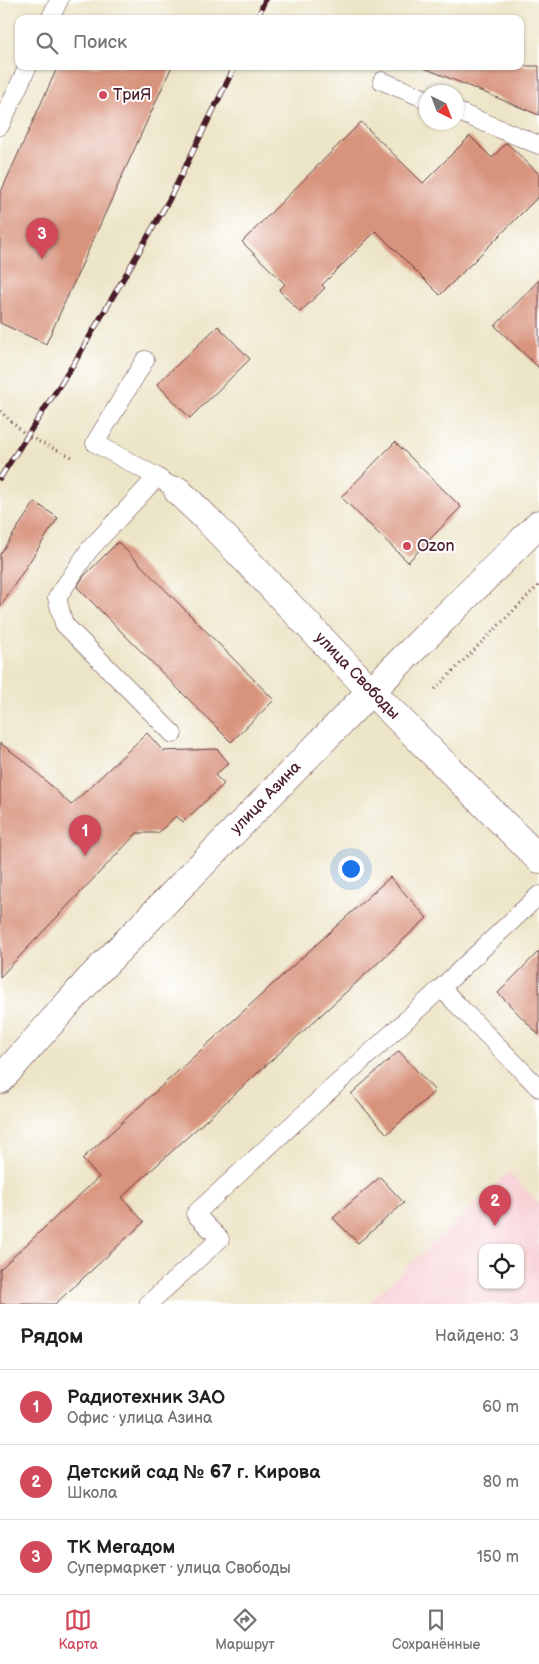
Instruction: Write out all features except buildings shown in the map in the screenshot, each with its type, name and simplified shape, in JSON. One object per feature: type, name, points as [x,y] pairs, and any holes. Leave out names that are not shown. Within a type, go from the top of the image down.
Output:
[{"type":"street","name":"улица Свободы","points":[[167,484],[206,518],[371,691],[539,859]]},
{"type":"street","name":"улица Азина","points":[[0,1080],[90,979],[371,691],[539,524]]},
{"type":"lane","points":[[52,15],[59,0]]},
{"type":"lane","points":[[0,126],[26,70]]},
{"type":"lane","points":[[382,81],[419,96]]},
{"type":"lane","points":[[464,114],[539,145]]},
{"type":"lane","points":[[145,360],[95,443],[167,484],[89,550],[57,598],[64,624],[173,734]]},
{"type":"lane","points":[[148,1304],[220,1239],[195,1214],[441,988],[539,895]]},
{"type":"lane","points":[[441,988],[539,1088]]},
{"type":"path","points":[[0,411],[27,436],[81,461]]},
{"type":"path","points":[[435,689],[539,585]]},
{"type":"shaded area","points":[[509,1172],[539,1204],[539,1304],[367,1304]]},
{"type":"railway","points":[[259,15],[265,0]]},
{"type":"railway","points":[[0,478],[76,360],[169,200],[233,70]]},
{"type":"place","name":"ТриЯ","points":[[103,95]]},
{"type":"place","name":"ТК Мегадом","points":[[42,259]]},
{"type":"place","name":"Ozon","points":[[407,546]]},
{"type":"place","name":"Радиотехник ЗАО","points":[[85,856]]},
{"type":"place","name":"Детский сад № 67 г. Кирова","points":[[495,1226]]}]
